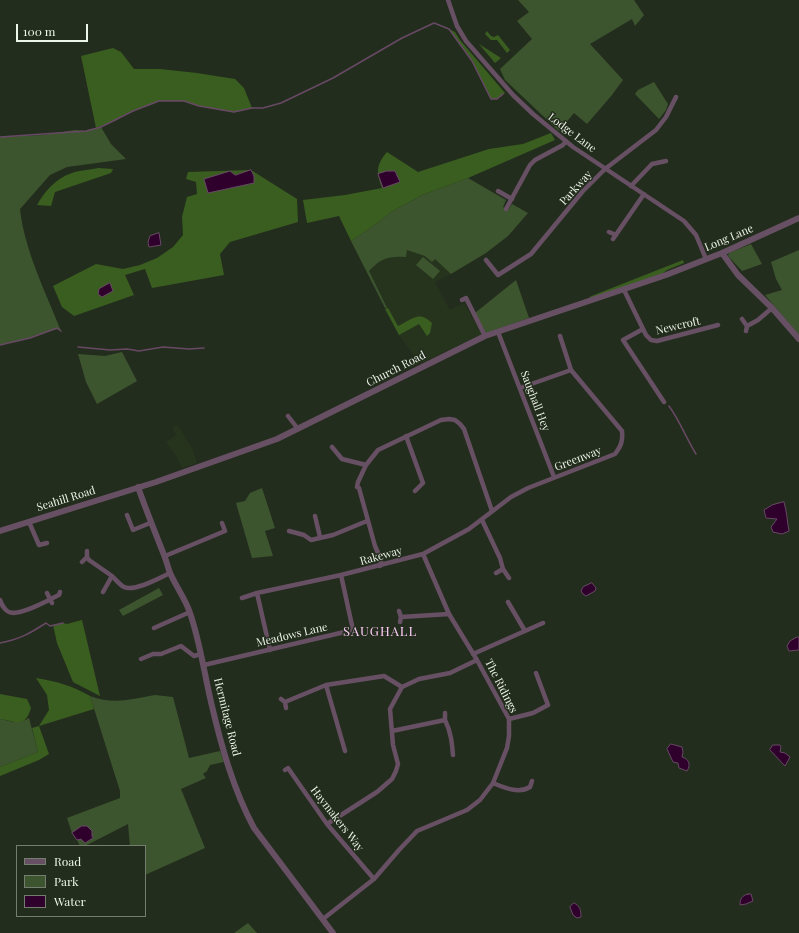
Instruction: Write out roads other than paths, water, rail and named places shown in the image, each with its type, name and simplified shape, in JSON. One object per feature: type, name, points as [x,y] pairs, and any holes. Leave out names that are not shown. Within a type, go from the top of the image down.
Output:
[{"type":"street","name":"Lodge Lane","points":[[448,0],[462,36],[522,104],[566,142],[688,224],[696,235],[706,259]]},
{"type":"street","name":"Parkway","points":[[486,260],[498,275],[531,254],[583,191],[605,169],[656,130],[666,118],[676,97]]},
{"type":"street","points":[[506,209],[530,165],[535,160],[566,142]]},
{"type":"street","points":[[631,186],[652,164],[666,161]]},
{"type":"street","points":[[498,191],[512,199]]},
{"type":"street","points":[[609,232],[615,237],[644,194]]},
{"type":"street","name":"Long Lane","points":[[666,275],[722,253],[799,218]]},
{"type":"street","points":[[722,253],[738,275],[772,308],[799,339]]},
{"type":"street","name":"Church Road","points":[[138,487],[277,439],[485,336],[666,275]]},
{"type":"street","name":"Newcroft","points":[[624,290],[644,330],[651,340],[655,341],[718,325]]},
{"type":"street","points":[[466,298],[485,336]]},
{"type":"street","points":[[747,326],[758,320],[772,308]]},
{"type":"street","points":[[742,319],[747,326],[746,331]]},
{"type":"street","points":[[644,330],[622,338],[664,402]]},
{"type":"street","name":"Saughall Hey","points":[[498,332],[554,477]]},
{"type":"street","name":"Greenway","points":[[497,508],[511,497],[554,477],[615,454],[621,446],[623,438],[622,431],[571,370],[560,336]]},
{"type":"street","points":[[520,388],[571,370]]},
{"type":"street","points":[[288,416],[298,429]]},
{"type":"street","points":[[380,566],[381,560],[374,546],[359,488],[357,487],[358,482],[366,465],[378,450],[406,436],[441,420],[455,420],[460,424],[464,430],[492,512]]},
{"type":"street","points":[[406,436],[422,484]]},
{"type":"street","points":[[332,447],[342,459],[366,465]]},
{"type":"street","points":[[415,491],[422,484],[428,483]]},
{"type":"street","name":"Seahill Road","points":[[0,531],[138,487]]},
{"type":"street","name":"Hermitage Road","points":[[138,487],[150,523],[165,556],[170,573],[190,612],[222,744],[236,790],[246,814],[254,828],[333,933]]},
{"type":"street","name":"Rakeway","points":[[242,598],[257,593],[341,576],[422,554],[469,529],[497,508]]},
{"type":"street","points":[[127,515],[133,530],[150,523]]},
{"type":"street","points":[[316,516],[318,538]]},
{"type":"street","points":[[482,520],[497,551],[503,569],[509,578]]},
{"type":"street","points":[[289,531],[304,535],[311,540],[333,535],[368,521]]},
{"type":"street","points":[[29,522],[39,546],[47,543]]},
{"type":"street","points":[[165,556],[226,534],[222,523]]},
{"type":"street","points":[[87,551],[87,557],[94,565],[112,576],[123,586],[130,589],[137,588],[170,573]]},
{"type":"street","name":"The Ridings","points":[[323,919],[374,879],[417,831],[468,810],[480,800],[493,783],[507,748],[509,719],[474,654],[449,614],[422,554]]},
{"type":"street","points":[[82,562],[87,557]]},
{"type":"street","points":[[496,573],[503,569]]},
{"type":"street","points":[[104,592],[112,576]]},
{"type":"street","name":"Meadows Lane","points":[[204,665],[353,630],[341,576]]},
{"type":"street","points":[[48,593],[51,601]]},
{"type":"street","points":[[257,593],[270,650]]},
{"type":"street","points":[[0,600],[5,610],[14,614],[51,601],[60,595]]},
{"type":"street","points":[[508,602],[514,608],[525,631]]},
{"type":"street","points":[[399,611],[400,620],[449,614]]},
{"type":"street","points":[[154,628],[190,612]]},
{"type":"street","points":[[474,654],[543,623]]},
{"type":"street","points":[[141,659],[153,654],[161,654],[181,646],[194,656],[201,654]]},
{"type":"street","points":[[327,824],[377,792],[392,779],[398,764],[393,745],[390,709],[402,687],[420,679],[450,673],[477,660]]},
{"type":"street","points":[[509,719],[533,713],[548,705],[537,675],[543,674]]},
{"type":"street","points":[[286,708],[283,700],[326,685],[384,676],[402,687]]},
{"type":"street","points":[[326,685],[345,751]]},
{"type":"street","points":[[445,712],[445,720],[449,727],[451,736],[453,755]]},
{"type":"street","points":[[392,731],[445,720]]},
{"type":"street","name":"Haymakers Way","points":[[288,768],[327,824],[374,879]]},
{"type":"street","points":[[493,783],[516,790],[526,790],[532,786]]},
{"type":"water","points":[[251,170],[254,176],[254,183],[208,193],[204,179],[230,171],[235,175]]},
{"type":"water","points":[[387,171],[395,171],[400,182],[383,188],[378,174]]},
{"type":"water","points":[[159,233],[161,245],[149,247],[148,242],[150,236]]},
{"type":"water","points":[[110,283],[113,291],[102,297],[98,294],[99,289]]},
{"type":"water","points":[[784,502],[789,531],[782,534],[773,532],[771,527],[777,519],[766,518],[764,510],[772,505]]},
{"type":"water","points":[[592,583],[596,588],[595,591],[586,596],[581,591],[583,587]]},
{"type":"water","points":[[798,637],[799,650],[789,651],[787,646],[790,641]]},
{"type":"water","points":[[671,744],[682,747],[682,757],[689,762],[687,771],[679,768],[678,763],[673,762],[667,749]]},
{"type":"water","points":[[773,745],[780,745],[780,752],[785,753],[790,757],[785,766],[770,750]]},
{"type":"water","points":[[82,826],[87,826],[92,831],[93,838],[85,843],[81,839],[77,840],[72,833]]},
{"type":"water","points":[[748,894],[751,894],[753,901],[740,905],[742,898]]},
{"type":"water","points":[[574,903],[580,908],[581,917],[577,918],[573,915],[570,907]]},
{"type":"waterway","points":[[0,137],[86,131],[101,127],[133,111],[159,101],[184,101],[199,106],[234,112],[252,108],[263,108],[281,103],[333,78],[402,38],[434,23],[449,29],[472,61],[491,99],[497,99],[503,94]]},
{"type":"waterway","points":[[0,345],[30,338],[57,328],[61,331]]},
{"type":"waterway","points":[[78,347],[110,350],[127,349],[139,351],[163,347],[189,349],[204,348]]},
{"type":"waterway","points":[[669,406],[696,454]]},
{"type":"waterway","points":[[0,643],[24,636],[46,623],[50,626],[63,623]]},
{"type":"district","name":"SAUGHALL","points":[[380,632]]}]
